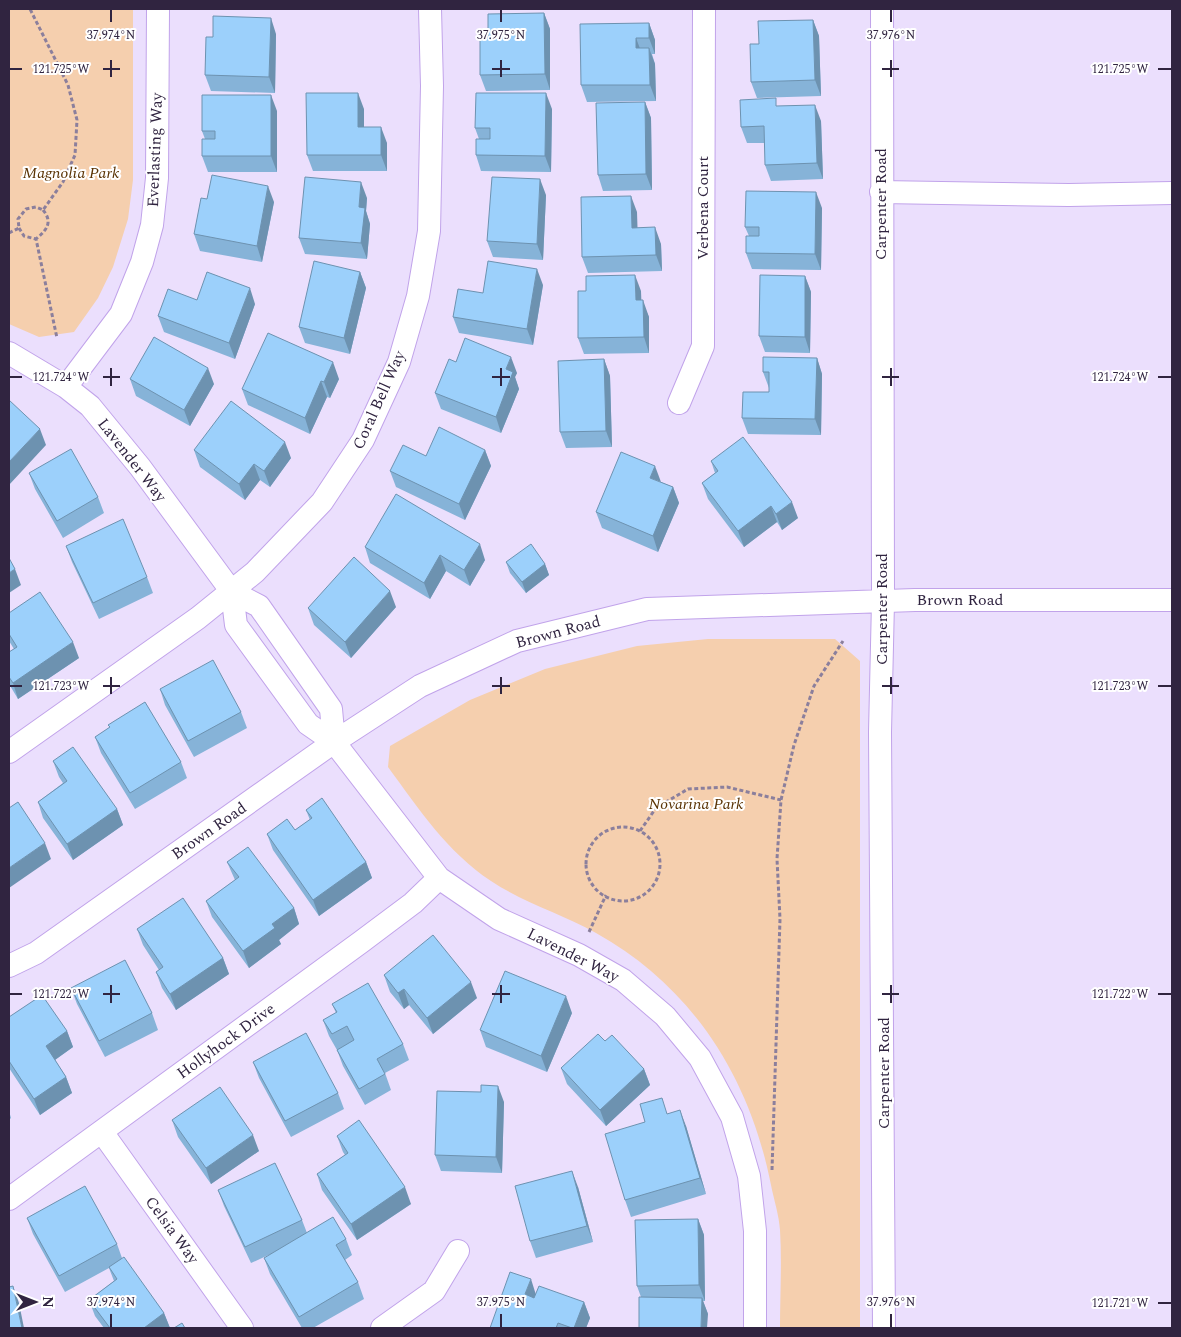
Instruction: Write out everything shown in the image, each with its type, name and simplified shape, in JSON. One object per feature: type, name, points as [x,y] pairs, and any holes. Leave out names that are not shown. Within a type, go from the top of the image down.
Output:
[{"type":"street","name":"Everlasting Way","points":[[66,387],[121,314],[142,262],[150,234],[157,178],[158,9]]},
{"type":"street","name":"Coral Bell Way","points":[[9,752],[232,592],[261,567],[322,502],[363,440],[399,362],[418,296],[429,231],[432,86],[430,9]]},
{"type":"street","name":"Verbena Court","points":[[680,403],[703,346],[704,9]]},
{"type":"street","name":"Carpenter Road","points":[[882,9],[882,602],[880,732],[884,1328]]},
{"type":"street","points":[[881,192],[1069,195],[1172,193]]},
{"type":"street","name":"Lavender Way","points":[[9,353],[66,387],[90,406],[134,460],[232,592],[236,625],[308,724],[334,742],[439,878],[499,919],[578,955],[623,980],[666,1016],[700,1058],[732,1117],[749,1176],[756,1231],[755,1328]]},
{"type":"street","name":"Brown Road","points":[[9,966],[36,953],[334,742],[420,686],[517,640],[647,609],[915,600],[1172,600]]},
{"type":"street","name":"Hollyhock Drive","points":[[9,1200],[362,942],[413,903],[439,878]]},
{"type":"street","name":"Celsia Way","points":[[102,1132],[242,1328]]},
{"type":"street","points":[[382,1328],[434,1291],[458,1251]]},
{"type":"path","points":[[30,9],[68,85],[77,120],[75,155],[63,182],[43,210]]},
{"type":"path","points":[[36,207],[43,210],[48,216],[49,224],[45,232],[36,239],[24,236],[19,228],[18,218],[26,209],[36,207]]},
{"type":"path","points":[[9,233],[19,228]]},
{"type":"path","points":[[36,239],[57,338]]},
{"type":"path","points":[[772,1175],[780,919],[777,859],[781,800],[794,744],[814,686],[843,642]]},
{"type":"path","points":[[640,831],[656,808],[688,789],[727,787],[781,800]]},
{"type":"path","points":[[615,828],[640,831],[652,841],[658,851],[660,870],[653,886],[644,895],[631,900],[614,899],[597,891],[586,868],[593,842],[602,833],[615,828]]},
{"type":"path","points":[[589,932],[606,895]]},
{"type":"green space","name":"Magnolia Park","points":[[9,9],[133,9],[133,180],[128,219],[113,267],[98,298],[74,332],[39,337],[9,324]]},
{"type":"green space","name":"Novarina Park","points":[[708,639],[835,639],[860,661],[860,1328],[780,1328],[781,1254],[779,1224],[761,1146],[748,1108],[732,1072],[712,1039],[688,1008],[661,980],[631,955],[583,926],[504,889],[475,869],[435,829],[388,767],[390,746],[470,700],[545,669],[637,646]]},
{"type":"building","points":[[544,13],[545,74],[480,75],[480,38],[488,37],[488,14]]},
{"type":"building","points":[[213,16],[271,18],[269,77],[205,75],[206,37],[213,37]]},
{"type":"building","points":[[813,20],[815,80],[751,82],[750,44],[759,44],[758,21]]},
{"type":"building","points":[[649,23],[649,38],[636,38],[636,48],[649,48],[650,85],[581,85],[580,24]]},
{"type":"building","points":[[306,93],[358,93],[358,127],[381,127],[381,155],[307,155]]},
{"type":"building","points":[[476,93],[546,93],[545,156],[476,155],[476,139],[490,139],[490,128],[475,128]]},
{"type":"building","points":[[202,95],[271,95],[271,156],[202,156],[202,139],[215,139],[215,131],[202,131]]},
{"type":"building","points":[[776,98],[776,106],[815,105],[817,163],[765,165],[764,126],[741,127],[740,100]]},
{"type":"building","points":[[645,102],[646,174],[598,175],[596,103]]},
{"type":"building","points":[[212,175],[268,186],[257,246],[194,234],[201,198],[207,199]]},
{"type":"building","points":[[305,177],[361,182],[359,207],[365,208],[361,243],[299,238]]},
{"type":"building","points":[[492,177],[540,179],[537,244],[487,241]]},
{"type":"building","points":[[746,191],[816,192],[815,254],[746,253],[746,236],[759,236],[759,227],[745,227]]},
{"type":"building","points":[[631,196],[632,228],[655,227],[656,255],[582,257],[581,197]]},
{"type":"building","points":[[314,261],[360,272],[344,338],[299,327]]},
{"type":"building","points":[[488,261],[537,269],[527,329],[453,317],[458,289],[483,293]]},
{"type":"building","points":[[207,272],[250,288],[229,343],[158,316],[168,289],[197,300]]},
{"type":"building","points":[[635,275],[636,300],[643,300],[644,337],[578,338],[578,291],[586,291],[586,276]]},
{"type":"building","points":[[760,275],[805,276],[805,337],[759,336]]},
{"type":"building","points":[[268,333],[333,362],[324,382],[321,381],[305,418],[242,389]]},
{"type":"building","points":[[154,337],[208,368],[184,410],[130,379]]},
{"type":"building","points":[[465,338],[511,357],[506,369],[513,372],[496,417],[435,393],[449,359],[456,362]]},
{"type":"building","points":[[763,357],[817,358],[815,419],[742,418],[743,392],[769,392],[769,372],[763,372]]},
{"type":"building","points":[[604,359],[606,431],[560,432],[558,361]]},
{"type":"building","points":[[9,400],[40,429],[9,462]]},
{"type":"building","points":[[231,401],[285,442],[264,471],[254,464],[239,484],[194,450]]},
{"type":"building","points":[[439,427],[485,450],[459,504],[390,471],[403,445],[426,456]]},
{"type":"building","points":[[743,437],[792,502],[776,514],[771,506],[738,531],[702,483],[718,471],[711,461]]},
{"type":"building","points":[[71,449],[98,497],[57,521],[29,473]]},
{"type":"building","points":[[621,452],[655,466],[650,478],[673,487],[653,536],[596,512]]},
{"type":"building","points":[[396,494],[480,544],[464,570],[440,555],[424,583],[365,547]]},
{"type":"building","points":[[123,519],[147,577],[93,603],[66,546]]},
{"type":"building","points":[[531,544],[545,564],[522,582],[506,562]]},
{"type":"building","points":[[354,557],[390,591],[345,642],[308,608]]},
{"type":"building","points":[[9,558],[15,569],[9,573]]},
{"type":"building","points":[[40,592],[73,642],[13,683],[9,677],[9,652],[17,647],[9,634],[9,613]]},
{"type":"building","points":[[213,660],[241,712],[188,741],[160,689]]},
{"type":"building","points":[[145,702],[181,762],[130,793],[95,737],[110,727],[108,725]]},
{"type":"building","points":[[73,747],[117,809],[67,844],[38,802],[67,781],[53,761]]},
{"type":"building","points":[[322,798],[366,862],[313,900],[267,834],[287,819],[295,830],[312,818],[306,810]]},
{"type":"building","points":[[18,802],[45,843],[9,868],[9,808]]},
{"type":"building","points":[[248,847],[294,908],[272,924],[275,928],[243,951],[206,901],[239,877],[227,862]]},
{"type":"building","points":[[183,898],[223,958],[170,994],[156,972],[163,967],[137,929]]},
{"type":"building","points":[[433,935],[471,982],[427,1018],[404,989],[398,993],[384,975]]},
{"type":"building","points":[[125,960],[152,1013],[99,1041],[71,988]]},
{"type":"building","points":[[505,971],[566,996],[541,1056],[480,1030]]},
{"type":"building","points":[[368,983],[403,1044],[377,1059],[385,1074],[359,1089],[337,1050],[354,1040],[347,1026],[332,1034],[323,1020],[337,1012],[332,1004]]},
{"type":"building","points":[[42,995],[67,1031],[46,1046],[66,1077],[34,1099],[9,1061],[9,1017]]},
{"type":"building","points":[[306,1033],[338,1093],[285,1121],[253,1062]]},
{"type":"building","points":[[598,1034],[605,1041],[612,1035],[644,1069],[600,1110],[561,1068]]},
{"type":"building","points":[[481,1085],[498,1086],[496,1157],[435,1155],[437,1091],[481,1092]]},
{"type":"building","points":[[220,1087],[253,1135],[206,1168],[172,1120]]},
{"type":"building","points":[[662,1098],[667,1114],[680,1110],[700,1178],[625,1200],[605,1134],[645,1122],[640,1104]]},
{"type":"building","points":[[359,1120],[405,1187],[351,1224],[317,1174],[348,1153],[337,1136]]},
{"type":"building","points":[[275,1163],[302,1220],[245,1247],[218,1190]]},
{"type":"building","points":[[572,1171],[587,1226],[530,1241],[515,1186]]},
{"type":"building","points":[[85,1186],[117,1244],[59,1276],[27,1218]]},
{"type":"building","points":[[333,1217],[346,1239],[336,1245],[358,1282],[299,1317],[264,1258]]},
{"type":"building","points":[[698,1219],[699,1285],[637,1286],[635,1220]]},
{"type":"building","points":[[124,1257],[164,1313],[144,1328],[110,1328],[89,1300],[117,1279],[109,1267]]},
{"type":"building","points":[[510,1272],[531,1279],[525,1294],[534,1298],[539,1286],[584,1302],[574,1328],[558,1323],[556,1328],[490,1328]]},
{"type":"building","points":[[13,1286],[22,1328],[9,1328],[9,1287]]},
{"type":"building","points":[[639,1297],[702,1298],[701,1328],[639,1328]]},
{"type":"building","points":[[182,1323],[185,1328],[174,1328]]}]
